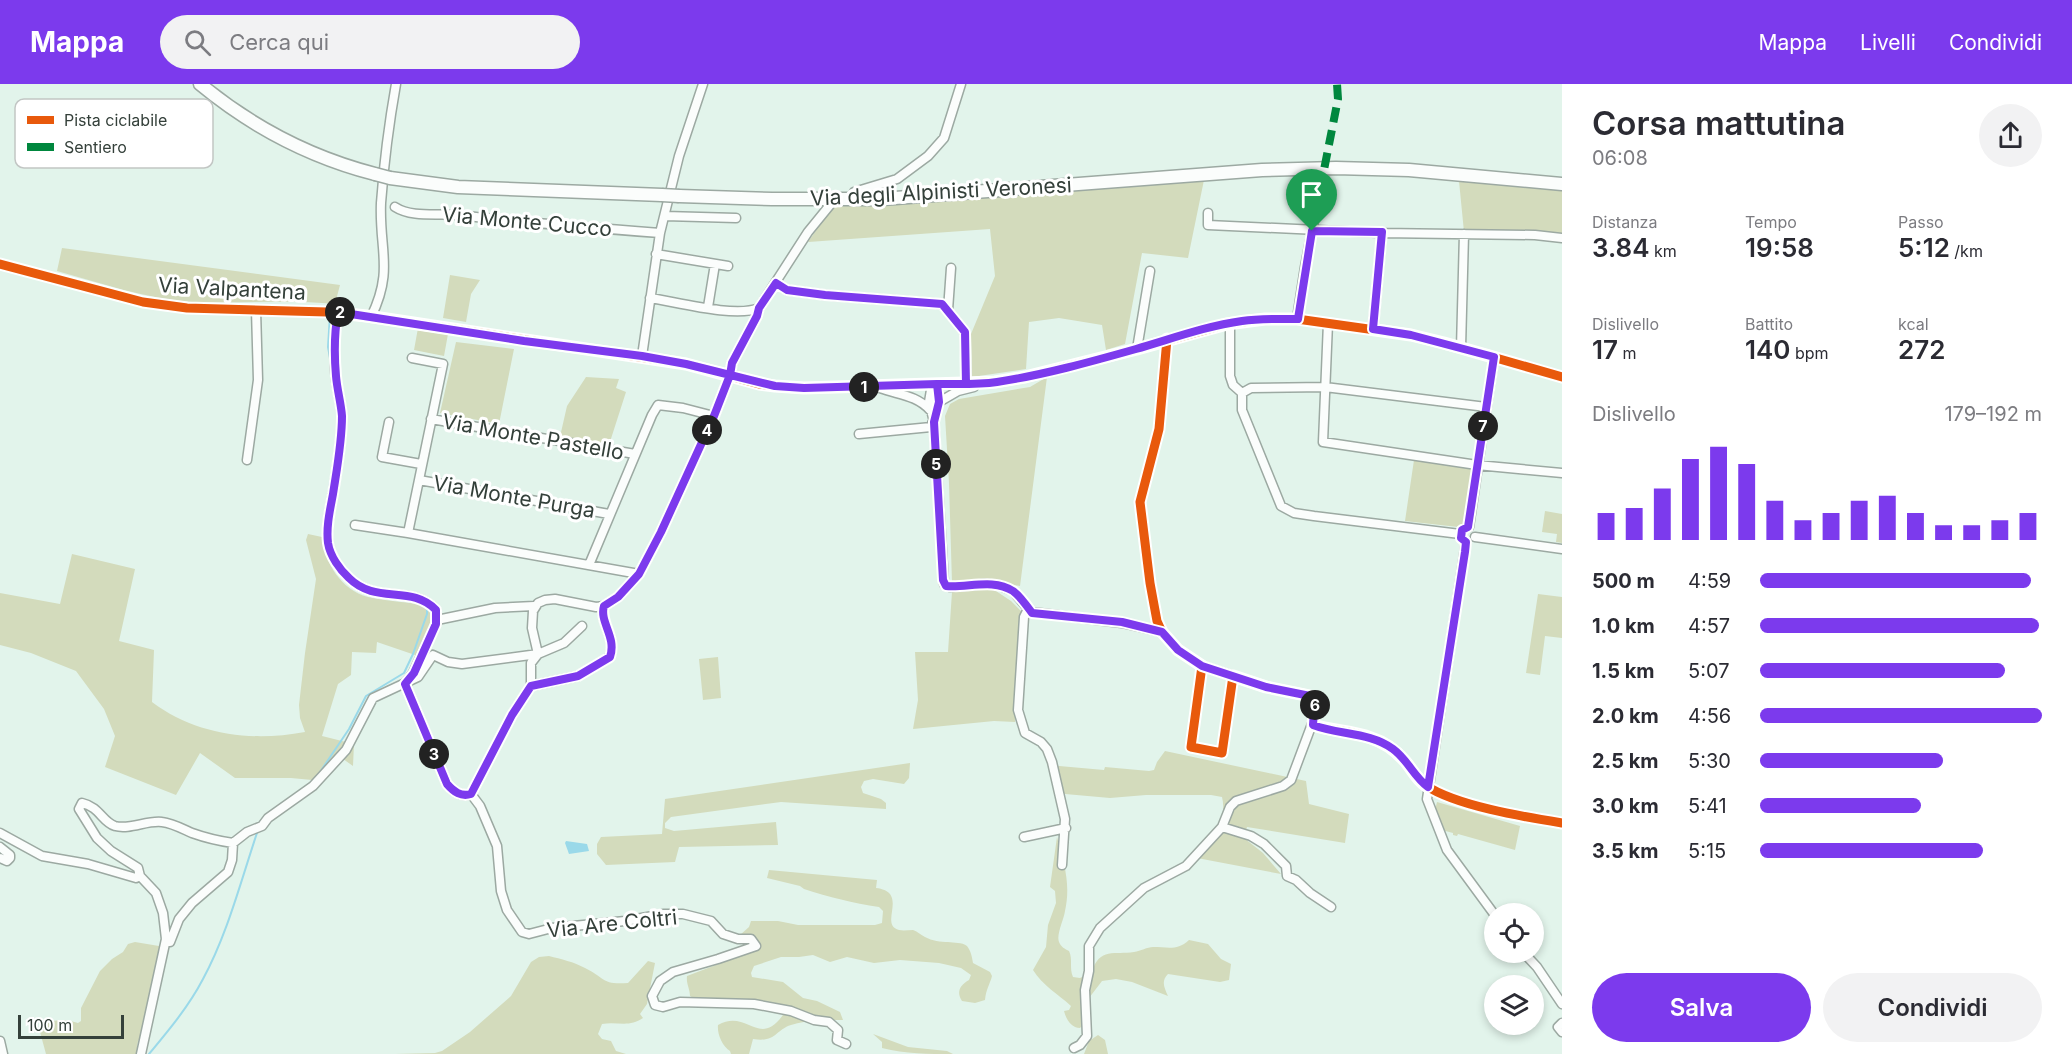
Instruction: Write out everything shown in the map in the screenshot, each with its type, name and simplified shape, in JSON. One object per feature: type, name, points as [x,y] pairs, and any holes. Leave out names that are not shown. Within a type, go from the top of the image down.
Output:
[{"type":"highway","name":"Via degli Alpinisti Veronesi","points":[[200,84],[238,114],[296,147],[342,165],[390,178],[458,187],[772,200],[882,200],[1262,170],[1336,168],[1410,170],[1562,184]]},
{"type":"street","points":[[371,317],[380,300],[383,284],[385,263],[381,205],[388,132],[396,84]]},
{"type":"street","points":[[642,356],[660,233],[679,156],[703,84]]},
{"type":"street","points":[[854,192],[897,179],[928,156],[944,138],[961,84]]},
{"type":"street","points":[[1298,319],[1320,190]]},
{"type":"street","points":[[437,620],[487,609],[534,606],[541,601],[555,599],[596,607],[604,606],[618,597],[639,574],[661,532],[714,416],[730,375],[732,363],[759,308],[808,232],[830,205]]},
{"type":"street","name":"Via Monte Cucco","points":[[395,207],[403,212],[660,233]]},
{"type":"street","points":[[1208,213],[1209,225],[1312,231],[1562,238]]},
{"type":"street","points":[[665,216],[736,218]]},
{"type":"street","points":[[1373,329],[1382,232]]},
{"type":"street","points":[[1461,348],[1464,234]]},
{"type":"street","points":[[656,254],[728,266]]},
{"type":"street","name":"Via Valpantena","points":[[0,264],[144,302],[187,308],[338,312],[524,341],[642,356],[686,364],[759,384],[804,388],[994,382],[1025,377],[1230,323],[1264,319],[1298,319],[1411,335],[1562,377]]},
{"type":"street","points":[[708,307],[715,264]]},
{"type":"street","points":[[948,310],[951,268]]},
{"type":"street","points":[[1137,349],[1150,270]]},
{"type":"street","points":[[776,283],[787,290],[825,295],[942,304],[965,332],[966,384]]},
{"type":"street","points":[[650,298],[747,312],[759,308]]},
{"type":"street","name":"Via Valpantena","points":[[247,460],[258,380],[256,310]]},
{"type":"street","points":[[338,312],[334,351],[342,415],[330,512],[329,546],[338,566],[349,579],[362,588],[377,594],[410,596],[428,601],[436,610],[437,620],[414,673],[405,684]]},
{"type":"street","points":[[1230,323],[1230,376],[1233,385],[1242,393],[1242,410],[1281,506],[1294,513],[1460,534]]},
{"type":"street","points":[[1328,323],[1323,442],[1477,465],[1562,473]]},
{"type":"street","points":[[1074,1048],[1088,1036],[1085,990],[1089,971],[1089,946],[1100,928],[1144,888],[1186,866],[1222,827],[1230,807],[1236,801],[1283,786],[1291,780],[1312,724],[1315,697],[1266,687],[1202,666],[1178,650],[1162,632],[1150,583],[1140,502],[1159,429],[1167,339]]},
{"type":"street","points":[[1468,527],[1494,357]]},
{"type":"street","points":[[408,533],[443,364],[412,358]]},
{"type":"street","points":[[939,402],[958,391],[994,382]]},
{"type":"street","points":[[859,434],[931,428],[939,402],[934,384]]},
{"type":"street","points":[[934,384],[929,395],[930,411],[934,422],[944,584],[950,587],[999,585],[1013,591],[1032,613]]},
{"type":"street","points":[[877,386],[911,396],[921,401],[930,411]]},
{"type":"street","points":[[1242,393],[1251,388],[1325,387],[1486,407]]},
{"type":"street","points":[[589,565],[609,514],[658,405],[683,408],[714,416]]},
{"type":"street","name":"Via Monte Pastello","points":[[431,419],[635,454]]},
{"type":"street","points":[[388,422],[382,457],[421,464]]},
{"type":"street","name":"Via Monte Purga","points":[[418,480],[609,514]]},
{"type":"street","points":[[356,525],[639,574]]},
{"type":"street","points":[[1460,534],[1468,527]]},
{"type":"street","points":[[1468,527],[1474,531],[1475,537]]},
{"type":"street","points":[[1460,534],[1466,542],[1472,541],[1475,537]]},
{"type":"street","points":[[1475,537],[1562,549]]},
{"type":"street","points":[[1466,542],[1427,800],[1447,850],[1486,903]]},
{"type":"street","points":[[534,606],[532,628],[538,654]]},
{"type":"street","points":[[531,686],[578,676],[606,659],[612,652],[612,640],[602,616],[604,606]]},
{"type":"street","points":[[1062,865],[1066,828],[1062,801],[1047,749],[1041,742],[1025,733],[1018,710],[1022,622],[1026,613],[1133,625],[1158,621]]},
{"type":"street","points":[[1133,625],[1162,632]]},
{"type":"street","points":[[141,1054],[166,939],[163,913],[156,893],[140,876],[138,868],[111,851],[97,838],[79,808],[82,802],[93,806],[115,826],[162,822],[217,841],[233,843],[247,832],[262,826],[268,818],[313,786],[346,750],[374,698],[418,677],[433,655],[448,662],[462,664],[538,654],[564,643],[582,626]]},
{"type":"street","points":[[405,684],[447,784],[453,791],[463,795],[471,794],[512,715],[531,686],[531,663],[538,654]]},
{"type":"street","points":[[1202,666],[1191,747],[1222,753],[1233,676]]},
{"type":"street","points":[[1312,724],[1371,737],[1394,749],[1421,782],[1428,787],[1487,808],[1562,823]]},
{"type":"street","name":"Via Are Coltri","points":[[471,794],[480,806],[497,846],[501,891],[507,910],[522,932],[529,934],[552,928],[625,921],[664,914],[683,914],[711,921],[723,934],[738,939],[751,939],[756,946],[718,960],[673,972],[660,981],[652,996],[655,1005],[663,1007],[680,1002],[754,1004],[829,1022],[838,1030],[837,1040],[846,1044]]},
{"type":"street","points":[[1222,827],[1251,836],[1264,844],[1286,866],[1287,876],[1296,880],[1331,907]]},
{"type":"street","points":[[1024,837],[1066,828]]},
{"type":"street","points":[[0,833],[42,856],[88,864],[136,878],[140,876]]},
{"type":"street","points":[[166,939],[170,942],[179,919],[192,903],[228,872],[232,860],[233,843]]},
{"type":"street","points":[[0,847],[10,855],[10,858],[7,861],[0,858]]},
{"type":"street","points":[[1533,963],[1562,1004]]},
{"type":"street","points":[[1562,1023],[1558,1027],[1562,1032]]},
{"type":"street","points":[[0,1041],[3,1054]]},
{"type":"green space","points":[[1204,180],[1188,258],[1142,253],[1125,344],[1106,350],[1102,325],[1059,318],[1029,322],[1026,369],[972,377],[971,334],[995,276],[990,229],[808,242],[833,206]]},
{"type":"green space","points":[[1459,181],[1562,189],[1562,236],[1464,232]]},
{"type":"green space","points":[[62,248],[340,285],[335,304],[192,302],[158,298],[57,271]]},
{"type":"green space","points":[[450,275],[480,280],[471,294],[466,322],[443,318]]},
{"type":"green space","points":[[418,328],[448,334],[444,356],[414,350]]},
{"type":"green space","points":[[456,342],[514,349],[499,424],[440,413]]},
{"type":"green space","points":[[586,377],[619,379],[616,388],[626,392],[608,448],[559,441],[567,406]]},
{"type":"green space","points":[[1047,377],[1020,586],[993,581],[952,583],[945,416],[950,404],[959,399],[1030,387]]},
{"type":"green space","points":[[1414,460],[1474,469],[1466,523],[1458,527],[1405,521]]},
{"type":"green space","points":[[1545,511],[1562,514],[1562,543],[1556,542],[1557,534],[1542,532]]},
{"type":"green space","points":[[308,534],[322,537],[331,566],[342,582],[350,588],[368,597],[429,607],[436,619],[418,656],[377,642],[376,653],[352,652],[351,675],[338,684],[322,736],[354,744],[353,766],[336,754],[312,780],[235,778],[200,753],[176,795],[105,767],[115,736],[104,709],[76,671],[31,653],[0,645],[0,593],[60,604],[72,554],[135,569],[119,641],[154,650],[152,702],[187,722],[225,733],[264,736],[305,732],[300,718],[299,705],[316,579],[306,540]]},
{"type":"green space","points":[[993,589],[1022,612],[1015,722],[994,721],[913,729],[918,700],[915,652],[948,652],[952,592]]},
{"type":"green space","points":[[1538,594],[1562,597],[1562,638],[1545,636],[1540,675],[1526,673]]},
{"type":"green space","points":[[718,657],[721,698],[703,700],[699,659]]},
{"type":"green space","points":[[1165,751],[1306,781],[1309,804],[1349,814],[1345,843],[1247,827],[1244,838],[1263,853],[1281,874],[1197,858],[1217,830],[1222,814],[1222,797],[1146,795],[1110,798],[1054,793],[1048,765],[1149,771],[1154,770]]},
{"type":"green space","points":[[910,763],[909,778],[904,784],[873,779],[864,781],[861,787],[863,793],[881,799],[886,803],[886,809],[781,802],[671,817],[665,823],[665,828],[674,831],[776,822],[778,845],[679,847],[675,862],[606,865],[597,854],[597,844],[601,837],[662,834],[665,799]]},
{"type":"green space","points":[[1437,802],[1520,826],[1515,850],[1458,834],[1453,835],[1453,833],[1438,829],[1436,826],[1438,816],[1434,814]]},
{"type":"green space","points":[[1057,837],[1066,874],[1067,892],[1058,939],[1061,945],[1069,951],[1073,977],[1080,978],[1092,972],[1095,964],[1103,955],[1134,952],[1151,947],[1176,947],[1189,940],[1208,944],[1221,959],[1231,964],[1229,980],[1220,982],[1168,974],[1164,987],[1168,996],[1132,982],[1116,979],[1102,981],[1089,998],[1084,1024],[1080,1028],[1072,1025],[1064,1011],[1069,1010],[1071,1006],[1046,985],[1033,970],[1046,947],[1048,925],[1056,903],[1055,891],[1050,887]]},
{"type":"green space","points":[[769,870],[877,880],[876,888],[886,891],[891,896],[893,927],[899,930],[913,930],[934,940],[967,946],[973,963],[990,972],[992,976],[985,1000],[975,1003],[962,1001],[959,995],[960,989],[971,975],[961,968],[939,963],[900,960],[874,963],[847,957],[830,962],[813,955],[781,957],[754,966],[752,977],[783,982],[803,998],[817,1001],[840,1012],[843,1020],[810,1021],[791,1025],[771,1038],[753,1039],[749,1054],[731,1054],[721,1039],[718,1025],[728,1021],[737,1021],[760,1029],[768,1028],[776,1023],[785,1012],[697,1000],[690,996],[687,976],[758,949],[740,935],[749,927],[751,921],[778,921],[798,925],[875,925],[882,923],[883,911],[879,907],[832,897],[767,878]]},
{"type":"green space","points":[[135,942],[159,946],[160,950],[144,1032],[138,1041],[136,1054],[46,1054],[40,1032],[41,1026],[59,1020],[78,1023],[81,1021],[81,1008],[100,971],[123,952],[128,944]]},
{"type":"green space","points":[[549,956],[581,966],[613,983],[628,983],[648,961],[655,963],[647,1004],[640,1014],[643,1018],[628,1024],[602,1024],[598,1034],[602,1039],[611,1041],[616,1051],[626,1054],[395,1054],[442,1051],[470,1032],[511,996],[531,962],[539,957]]},
{"type":"green space","points":[[873,1034],[908,1047],[947,1051],[953,1054],[908,1053],[882,1048],[882,1042]]},
{"type":"green space","points":[[1098,1035],[1105,1040],[1108,1054],[1084,1054],[1089,1041]]},
{"type":"water","points":[[566,841],[587,844],[589,851],[569,854]]},
{"type":"waterway","points":[[330,315],[328,347],[331,363]]},
{"type":"waterway","points":[[332,473],[338,429],[336,402]]},
{"type":"waterway","points":[[328,500],[330,481]]},
{"type":"waterway","points":[[324,529],[324,541]]},
{"type":"waterway","points":[[326,553],[333,566]]},
{"type":"waterway","points":[[318,775],[349,729],[366,696],[404,673],[413,654],[427,608]]},
{"type":"waterway","points":[[149,1054],[185,1008],[212,961],[227,925],[258,830]]},
{"type":"marked path","points":[[1320,190],[1338,99],[1337,84]]},
{"type":"cycle path","points":[[0,264],[143,302],[187,308],[327,312],[367,316],[686,364],[759,384],[775,386],[804,388],[995,382],[1025,377],[1227,324],[1265,319],[1297,319],[1411,335],[1562,377]]},
{"type":"cycle path","points":[[1167,339],[1159,429],[1140,502],[1157,621],[1162,632],[1178,650],[1202,666],[1191,747],[1222,753],[1233,676],[1266,687],[1315,697],[1313,725],[1357,734],[1381,742],[1401,757],[1422,783],[1438,792],[1491,810],[1562,823]]},
{"type":"route","points":[[1312,231],[1298,319],[1264,319],[1230,323],[1137,349],[1025,377],[994,382],[966,384],[953,384],[937,384],[804,388],[775,386],[759,384],[730,375],[686,364],[642,356],[572,348],[338,312],[334,351],[342,415],[328,532],[329,546],[338,566],[349,579],[362,588],[377,594],[410,596],[428,601],[436,610],[436,624],[414,673],[405,684],[447,784],[453,791],[465,796],[471,794],[512,715],[531,686],[578,676],[610,657],[612,640],[602,616],[604,606],[618,597],[639,574],[661,532],[714,416],[730,375],[732,363],[759,308],[776,283],[787,290],[825,295],[942,304],[965,332],[966,384],[937,384],[939,402],[934,422],[943,580],[946,586],[999,585],[1013,591],[1032,613],[1122,622],[1162,632],[1178,650],[1202,666],[1266,687],[1315,697],[1311,723],[1314,726],[1371,737],[1394,749],[1413,774],[1428,787],[1465,552],[1466,542],[1462,540],[1460,534],[1464,528],[1468,527],[1494,357],[1444,342],[1373,329],[1382,232],[1312,231]]}]
